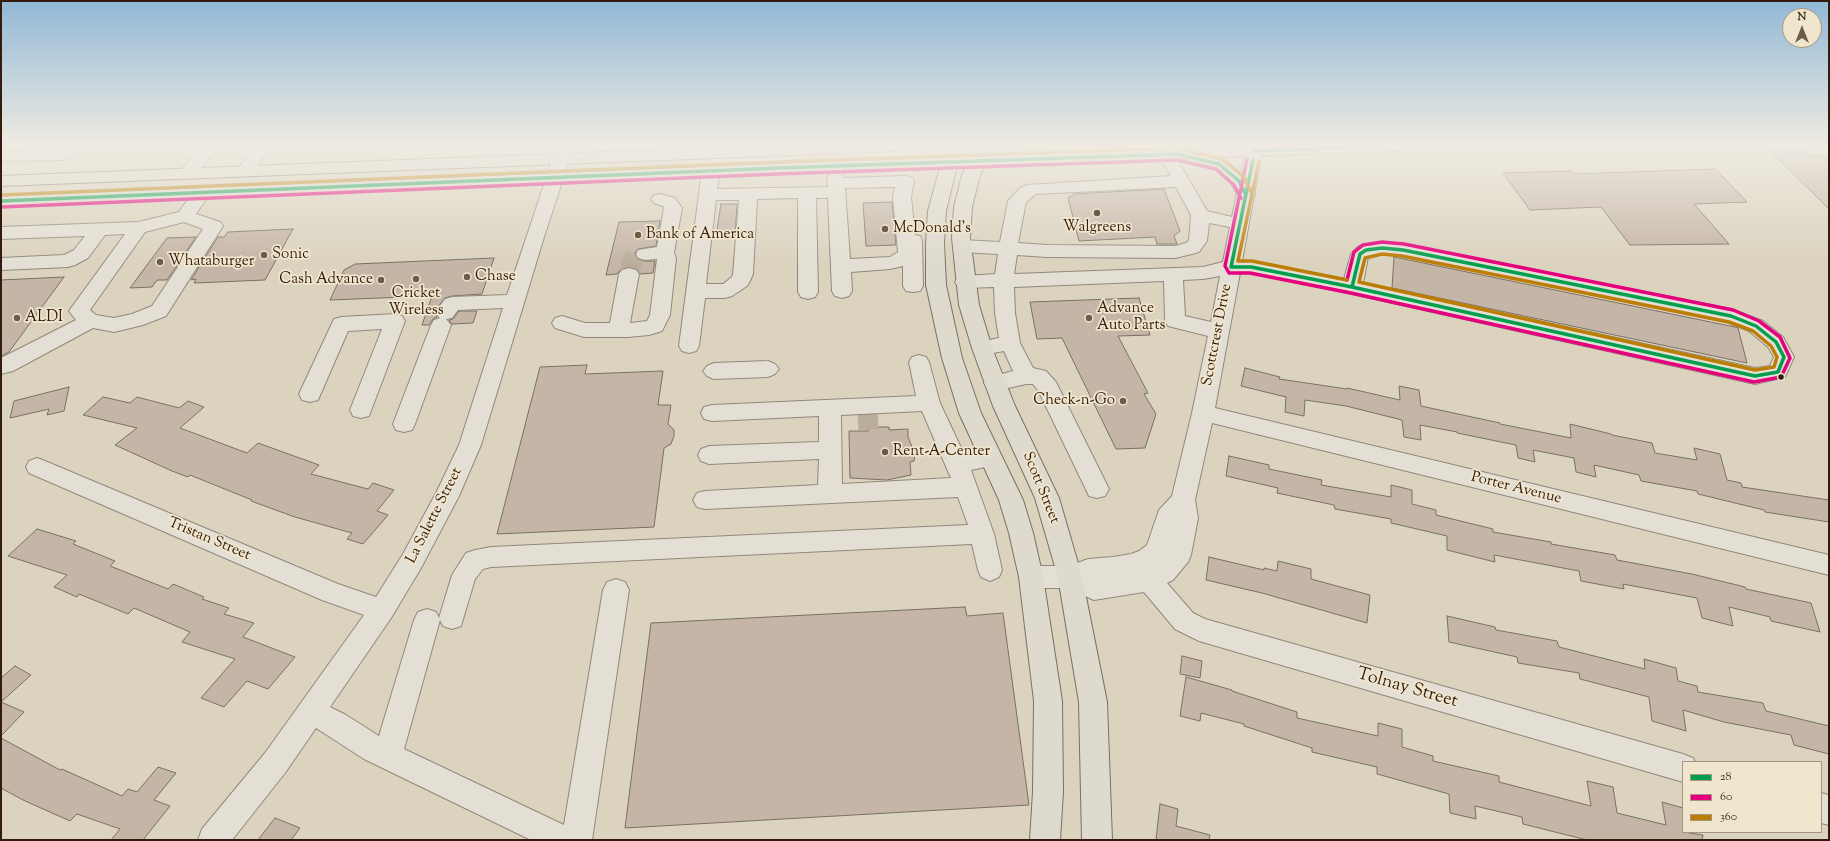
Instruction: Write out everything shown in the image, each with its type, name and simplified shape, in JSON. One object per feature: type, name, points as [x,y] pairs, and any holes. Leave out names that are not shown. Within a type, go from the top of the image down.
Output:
[{"type":"main road","points":[[7,185],[1,200],[374,185]]},
{"type":"main road","points":[[106,196],[115,185]]},
{"type":"main road","points":[[280,189],[283,185]]},
{"type":"main road","points":[[943,185],[937,210],[935,243],[936,285],[952,358],[970,412],[1011,500],[1022,533],[1031,577],[1048,701],[1048,792],[1045,840]]},
{"type":"main road","name":"Scott Street","points":[[967,185],[963,207],[962,246],[965,282],[969,305],[982,348],[1004,406],[1047,498],[1070,577],[1093,702],[1097,840]]},
{"type":"main road","points":[[1241,185],[1246,194]]},
{"type":"main road","points":[[952,358],[982,348]]},
{"type":"street","name":"La Salette Street","points":[[213,840],[275,763],[382,610],[412,561],[444,502],[470,445],[535,237],[553,185]]},
{"type":"street","points":[[689,346],[709,185]]},
{"type":"street","points":[[708,196],[807,193],[845,185]]},
{"type":"street","points":[[840,266],[890,263],[898,261],[908,254],[902,197],[902,185]]},
{"type":"street","points":[[907,185],[911,202],[914,253],[913,286]]},
{"type":"street","points":[[1026,376],[1010,343],[1005,313],[1004,281],[1008,248],[1017,201],[1026,192],[1034,189],[1103,185]]},
{"type":"street","points":[[962,246],[1008,248],[1047,252],[1176,252],[1192,248],[1198,241],[1200,215],[1184,185]]},
{"type":"street","name":"Scottcrest Drive","points":[[1070,577],[1094,588],[1135,584],[1149,580],[1164,572],[1179,555],[1186,518],[1183,500],[1203,413],[1248,185]]},
{"type":"street","points":[[837,187],[842,290]]},
{"type":"street","points":[[185,216],[202,192]]},
{"type":"street","points":[[807,193],[808,292]]},
{"type":"street","points":[[696,291],[725,292],[740,281],[743,274],[748,195]]},
{"type":"street","points":[[562,323],[584,330],[619,330],[649,328],[655,326],[658,322],[667,258],[665,253],[673,208],[669,202],[660,198]]},
{"type":"street","points":[[1200,215],[1240,224]]},
{"type":"street","points":[[1,233],[139,228],[185,216],[214,226],[159,311],[136,320],[114,325],[90,321],[79,311],[139,228]]},
{"type":"street","points":[[1,264],[68,260],[81,254],[100,229]]},
{"type":"street","points":[[965,282],[1202,273],[1231,267],[1251,267],[1352,287],[1755,376],[1778,372],[1784,357],[1776,342],[1756,326],[1731,316],[1402,250],[1382,248],[1366,250],[1360,254],[1356,261],[1352,287]]},
{"type":"street","points":[[645,254],[665,253]]},
{"type":"street","points":[[619,330],[629,274]]},
{"type":"street","points":[[1173,274],[1175,320],[1219,331]]},
{"type":"street","points":[[404,424],[443,319],[452,304],[515,301]]},
{"type":"street","points":[[1,366],[6,366],[90,321]]},
{"type":"street","points":[[310,394],[341,324],[395,321],[361,410]]},
{"type":"street","points":[[982,348],[1010,343]]},
{"type":"street","points":[[920,362],[932,410],[966,487],[982,534],[990,570]]},
{"type":"street","points":[[714,371],[768,369]]},
{"type":"street","points":[[995,383],[1026,376],[1039,376],[1048,388],[1097,489]]},
{"type":"street","points":[[712,412],[830,415],[932,410]]},
{"type":"street","points":[[880,419],[932,410]]},
{"type":"street","name":"Porter Avenue","points":[[1203,413],[1829,565]]},
{"type":"street","points":[[830,415],[858,420]]},
{"type":"street","points":[[830,415],[830,494]]},
{"type":"street","points":[[709,455],[830,450]]},
{"type":"street","points":[[957,464],[991,458]]},
{"type":"street","name":"Tristan Street","points":[[37,467],[331,592],[382,610]]},
{"type":"street","points":[[705,500],[966,487]]},
{"type":"street","name":"Scottcrest Drive","points":[[1031,577],[1070,577],[1088,570],[1112,568],[1147,559],[1156,552],[1163,537],[1167,517],[1183,500]]},
{"type":"street","points":[[388,755],[440,619],[474,560],[701,547],[982,534]]},
{"type":"street","name":"Tolnay Street","points":[[1149,580],[1184,621],[1199,629],[1682,768]]},
{"type":"street","points":[[577,840],[616,590]]},
{"type":"street","points":[[311,712],[336,724],[374,749],[563,840]]},
{"type":"building","points":[[1512,185],[1731,185],[1747,202],[1694,204],[1729,244],[1630,245],[1601,207],[1530,210]]},
{"type":"building","points":[[1805,185],[1829,185],[1829,209]]},
{"type":"building","name":"Walgreens","points":[[1164,189],[1180,231],[1174,236],[1177,244],[1157,244],[1155,237],[1079,241],[1068,198],[1074,194]]},
{"type":"building","name":"McDonald's","points":[[892,202],[896,245],[866,246],[863,203]]},
{"type":"building","points":[[721,204],[737,204],[735,236],[716,236]]},
{"type":"building","name":"Bank of America","points":[[660,221],[656,246],[638,249],[635,253],[638,259],[655,261],[653,273],[640,274],[636,269],[629,267],[621,269],[617,274],[606,275],[619,222]]},
{"type":"building","points":[[293,229],[265,280],[194,283],[196,279],[191,280],[218,237],[224,237],[228,232]]},
{"type":"building","name":"Whataburger","points":[[196,237],[167,280],[157,280],[152,287],[130,288],[167,238]]},
{"type":"building","points":[[1394,257],[1735,327],[1738,328],[1747,363],[1392,288]]},
{"type":"building","points":[[494,258],[482,294],[452,296],[445,298],[434,312],[437,317],[433,319],[429,325],[422,325],[432,296],[330,300],[344,270],[355,264]]},
{"type":"building","name":"ALDI","points":[[64,277],[9,352],[1,356],[1,280]]},
{"type":"building","points":[[1139,298],[1150,335],[1118,336],[1148,393],[1144,394],[1156,414],[1145,448],[1116,449],[1062,338],[1037,339],[1030,302]]},
{"type":"building","points":[[459,311],[477,311],[473,323],[452,324],[449,320],[453,319]]},
{"type":"building","points":[[587,365],[585,374],[663,371],[658,405],[671,405],[668,424],[674,430],[674,436],[671,444],[664,448],[654,527],[497,534],[540,367]]},
{"type":"building","points":[[1245,368],[1280,377],[1279,379],[1347,388],[1400,400],[1399,386],[1419,390],[1421,406],[1571,438],[1570,424],[1612,435],[1652,443],[1655,453],[1697,460],[1694,448],[1720,454],[1727,480],[1741,483],[1742,487],[1829,500],[1829,522],[1765,512],[1764,510],[1698,494],[1697,491],[1641,481],[1639,475],[1594,465],[1596,477],[1576,472],[1574,458],[1533,450],[1535,462],[1518,458],[1516,445],[1457,432],[1420,425],[1421,440],[1404,437],[1402,420],[1346,406],[1305,400],[1304,416],[1285,412],[1286,397],[1241,386]]},
{"type":"building","points":[[69,387],[64,411],[47,415],[49,409],[10,418],[14,401]]},
{"type":"building","points":[[103,397],[130,403],[137,397],[179,408],[188,401],[204,407],[180,428],[247,453],[258,443],[319,465],[311,474],[368,489],[373,483],[394,490],[377,511],[388,515],[363,544],[347,539],[352,533],[295,517],[251,501],[252,500],[190,475],[188,477],[172,471],[115,445],[137,428],[83,415]]},
{"type":"building","name":"Rent-A-Center","points":[[889,427],[889,430],[908,429],[908,437],[915,454],[914,461],[910,462],[911,475],[887,480],[850,478],[849,431],[868,431],[868,428]]},
{"type":"building","points":[[1229,456],[1269,465],[1269,469],[1322,480],[1321,485],[1391,497],[1391,485],[1412,490],[1412,504],[1436,510],[1436,515],[1493,529],[1493,532],[1615,555],[1617,560],[1692,574],[1745,587],[1746,589],[1811,603],[1820,632],[1771,621],[1770,617],[1729,607],[1733,626],[1702,618],[1697,598],[1623,584],[1624,589],[1581,581],[1579,571],[1494,555],[1495,562],[1447,550],[1447,536],[1391,523],[1391,519],[1335,509],[1334,505],[1277,493],[1278,488],[1226,476]]},
{"type":"building","points":[[37,529],[76,541],[73,544],[115,561],[110,566],[168,589],[173,584],[204,597],[202,599],[229,608],[224,614],[254,623],[243,637],[295,657],[268,689],[247,681],[224,707],[201,698],[235,659],[182,642],[190,632],[134,608],[128,614],[79,594],[77,597],[54,587],[67,575],[8,556]]},
{"type":"building","points":[[1209,557],[1264,570],[1264,568],[1277,571],[1278,561],[1311,569],[1311,579],[1370,595],[1367,623],[1262,593],[1206,580]]},
{"type":"building","points":[[965,607],[967,616],[1003,613],[1029,805],[625,828],[651,623]]},
{"type":"building","points":[[1447,616],[1495,627],[1496,630],[1557,641],[1559,647],[1645,669],[1644,659],[1676,668],[1678,681],[1697,686],[1698,692],[1763,703],[1766,711],[1829,726],[1829,754],[1794,745],[1791,735],[1724,722],[1683,710],[1686,731],[1652,721],[1649,697],[1580,679],[1579,673],[1518,663],[1517,657],[1449,642]]},
{"type":"building","points":[[1182,656],[1202,661],[1200,678],[1180,674]]},
{"type":"building","points":[[15,666],[31,675],[1,702],[1,678]]},
{"type":"building","points":[[1186,677],[1232,690],[1297,712],[1297,718],[1378,736],[1378,723],[1402,729],[1402,747],[1433,756],[1433,761],[1499,776],[1499,782],[1591,806],[1587,781],[1613,787],[1617,813],[1666,825],[1662,802],[1682,808],[1682,833],[1703,835],[1702,840],[1587,840],[1523,824],[1522,817],[1475,806],[1476,819],[1450,813],[1449,794],[1377,774],[1377,767],[1312,752],[1312,748],[1244,726],[1244,724],[1201,713],[1200,721],[1180,716]]},
{"type":"building","points":[[1,702],[24,712],[1,736]]},
{"type":"building","points":[[1,738],[60,770],[62,769],[122,796],[128,789],[137,792],[158,767],[176,773],[154,800],[170,806],[143,840],[111,840],[120,829],[77,814],[70,821],[23,800],[1,788]]},
{"type":"building","points":[[1160,804],[1178,809],[1176,826],[1210,835],[1209,840],[1156,840]]},
{"type":"building","points":[[275,818],[300,828],[291,840],[258,840]]},
{"type":"tunnel","points":[[629,274],[633,259],[636,255],[645,254]]},
{"type":"tunnel","points":[[858,420],[880,419]]},
{"type":"transit line","name":"360","points":[[1,195],[230,185]]},
{"type":"transit line","name":"28","points":[[1,201],[371,185]]},
{"type":"transit line","name":"60","points":[[1,207],[513,185]]},
{"type":"transit line","name":"60","points":[[1234,185],[1241,198]]},
{"type":"transit line","name":"28","points":[[1241,185],[1246,195]]},
{"type":"transit line","name":"60","points":[[1242,185],[1225,266],[1229,273],[1250,273],[1351,293],[1754,382],[1781,377],[1790,358],[1780,337],[1759,321],[1733,310],[1404,244],[1382,242],[1363,245],[1354,252],[1347,280]]},
{"type":"transit line","name":"28","points":[[1248,185],[1231,267],[1251,267],[1352,287]]},
{"type":"transit line","name":"360","points":[[1248,185],[1251,192]]},
{"type":"transit line","name":"360","points":[[1254,185],[1238,261],[1252,261],[1347,280]]},
{"type":"transit line","name":"28","points":[[1382,248],[1403,250],[1731,316],[1756,326],[1776,342],[1784,357],[1778,372],[1755,376],[1352,287],[1360,254],[1366,250],[1382,248]]},
{"type":"transit line","name":"360","points":[[1382,254],[1402,256],[1729,322],[1753,331],[1771,346],[1777,357],[1774,367],[1755,370],[1359,282],[1365,258],[1368,256],[1382,254]]},
{"type":"place","name":"Walgreens","points":[[1097,213]]},
{"type":"place","name":"McDonald's","points":[[885,229]]},
{"type":"place","name":"Bank of America","points":[[638,235]]},
{"type":"place","name":"Sonic","points":[[264,255]]},
{"type":"place","name":"Whataburger","points":[[160,262]]},
{"type":"place","name":"Chase","points":[[467,277]]},
{"type":"place","name":"Cricket Wireless","points":[[416,279]]},
{"type":"place","name":"Cash Advance","points":[[381,280]]},
{"type":"place","name":"ALDI","points":[[17,318]]},
{"type":"place","name":"Advance Auto Parts","points":[[1089,318]]},
{"type":"place","name":"Check-n-Go","points":[[1123,401]]},
{"type":"place","name":"Rent-A-Center","points":[[885,452]]}]
